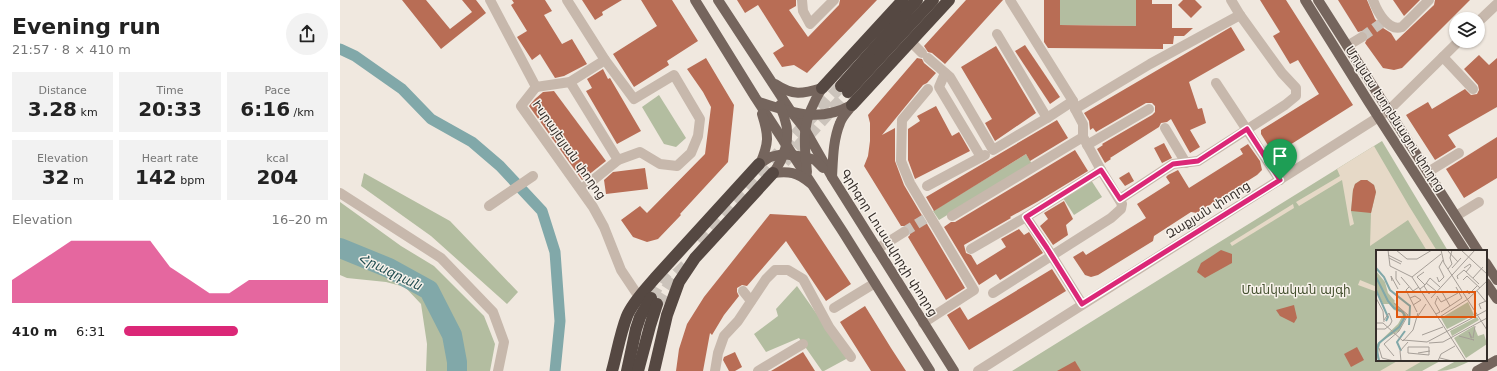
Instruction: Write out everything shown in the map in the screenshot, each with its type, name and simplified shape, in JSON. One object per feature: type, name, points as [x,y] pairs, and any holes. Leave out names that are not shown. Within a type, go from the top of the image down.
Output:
[{"type":"highway","points":[[822,88],[903,0]]},
{"type":"highway","points":[[917,0],[844,89],[933,0]]},
{"type":"highway","points":[[852,105],[949,0]]},
{"type":"highway","points":[[627,371],[636,329],[649,299],[655,278],[759,164]]},
{"type":"highway","points":[[654,371],[667,315],[679,282],[695,258],[773,173]]},
{"type":"highway","points":[[612,371],[622,331],[628,315],[649,299]]},
{"type":"highway","points":[[638,371],[650,326],[649,299]]},
{"type":"main road","points":[[694,0],[807,175],[930,371]]},
{"type":"main road","name":"Գրիգոր Լուսավորչի փողոց","points":[[718,0],[804,128],[832,177],[954,371]]},
{"type":"main road","name":"Մովսես Խորենացու փողոց","points":[[1305,0],[1378,117],[1464,250]]},
{"type":"main road","name":"Մովսես Խորենացու փողոց","points":[[1318,0],[1477,250]]},
{"type":"main road","points":[[773,83],[794,94],[822,88]]},
{"type":"main road","points":[[773,83],[787,128],[786,143],[780,164],[773,173]]},
{"type":"main road","points":[[807,175],[804,128],[808,115],[822,88]]},
{"type":"main road","points":[[759,102],[792,112],[808,115],[841,111],[852,105]]},
{"type":"main road","points":[[759,102],[766,126],[768,140],[759,164]]},
{"type":"main road","points":[[832,177],[833,150],[840,122],[852,105]]},
{"type":"main road","points":[[759,164],[770,157],[783,154],[794,155],[815,160],[832,177]]},
{"type":"main road","points":[[773,173],[786,171],[802,176],[813,186]]},
{"type":"main road","points":[[1487,265],[1497,280]]},
{"type":"main road","points":[[1487,284],[1497,299]]},
{"type":"main road","points":[[1477,371],[1497,360]]},
{"type":"street","name":"Իսրայելյան փողոց","points":[[490,0],[536,87],[521,106],[582,189],[593,207],[604,228],[621,270],[649,299]]},
{"type":"street","points":[[567,0],[605,60],[634,99],[674,75],[700,119],[698,136],[691,153],[677,166],[660,164],[640,152],[618,160],[582,189]]},
{"type":"street","points":[[802,0],[803,11],[810,24],[834,0]]},
{"type":"street","points":[[1120,199],[1173,164],[1198,161],[1294,99],[1296,96],[1296,88],[1282,73],[1240,15],[1231,0]]},
{"type":"street","points":[[1373,0],[1384,21],[1392,28],[1397,29],[1402,27],[1430,0]]},
{"type":"street","points":[[993,293],[1112,218],[1121,209],[1122,204],[1085,142],[1083,124],[1074,105],[1012,1]]},
{"type":"street","points":[[1485,15],[1497,4]]},
{"type":"street","points":[[927,186],[981,157],[1047,118],[1074,105],[1240,15]]},
{"type":"street","points":[[997,34],[1047,118]]},
{"type":"street","points":[[1347,46],[1362,37]]},
{"type":"street","points":[[911,42],[950,77],[993,150]]},
{"type":"street","name":"Զաքյան փողոց","points":[[978,371],[1378,117],[1388,110],[1452,48]]},
{"type":"street","points":[[1442,57],[1473,89]]},
{"type":"street","points":[[536,87],[570,82],[605,60]]},
{"type":"street","points":[[945,73],[939,87],[981,157]]},
{"type":"street","points":[[570,82],[618,160]]},
{"type":"street","points":[[1216,83],[1280,180]]},
{"type":"street","points":[[923,323],[974,290],[928,218],[910,183],[901,161],[902,120],[928,89]]},
{"type":"street","points":[[952,216],[1085,142],[1149,109]]},
{"type":"street","points":[[1165,128],[1186,163]]},
{"type":"street","points":[[1428,172],[1460,153]]},
{"type":"street","points":[[971,249],[1026,217],[1101,170]]},
{"type":"street","points":[[489,206],[533,176]]},
{"type":"street","points":[[340,193],[440,258],[493,312],[504,342],[498,371]]},
{"type":"street","points":[[1456,216],[1479,202]]},
{"type":"street","points":[[1026,217],[1082,304]]},
{"type":"street","points":[[877,249],[904,232]]},
{"type":"street","points":[[715,371],[718,353],[724,336],[738,321],[766,279],[775,270],[788,270],[802,279],[829,327],[851,357]]},
{"type":"street","points":[[834,308],[875,282]]},
{"type":"street","points":[[743,291],[751,301]]},
{"type":"street","points":[[758,371],[803,344]]},
{"type":"green space","points":[[1060,0],[1136,0],[1136,26],[1060,25]]},
{"type":"green space","points":[[659,95],[686,138],[676,147],[664,144],[642,107]]},
{"type":"green space","name":"Մանկական այգի","points":[[1382,141],[1447,250],[1376,250],[1376,361],[1440,361],[1422,371],[1012,371]]},
{"type":"green space","points":[[1026,154],[1032,164],[939,220],[933,211]]},
{"type":"green space","points":[[364,173],[450,221],[518,292],[507,304],[431,236],[361,186]]},
{"type":"green space","points":[[1091,180],[1102,197],[1074,215],[1063,198]]},
{"type":"green space","points":[[340,202],[401,246],[434,266],[484,316],[495,344],[490,371],[426,371],[427,344],[421,304],[405,287],[386,282],[347,278],[340,275]]},
{"type":"green space","points":[[797,286],[848,358],[824,371],[822,371],[799,338],[766,352],[754,334],[778,316],[776,309]]},
{"type":"green space","points":[[1456,361],[1470,361],[1451,369],[1437,371]]},
{"type":"shaded area","points":[[1374,146],[1436,250],[1426,250],[1408,220],[1370,246],[1371,213],[1376,192],[1374,185],[1367,180],[1361,180],[1355,184],[1351,211],[1354,224],[1350,226],[1342,180],[1299,206],[1296,202],[1340,176],[1337,169]]},
{"type":"shaded area","points":[[1293,204],[1294,208],[1232,246],[1230,243]]},
{"type":"shaded area","points":[[1360,280],[1376,287],[1376,292],[1358,285]]},
{"type":"shaded area","points":[[1397,361],[1422,361],[1405,371],[1380,371]]},
{"type":"building","points":[[402,0],[426,0],[450,29],[472,12],[462,0],[476,0],[486,13],[441,49]]},
{"type":"building","points":[[512,0],[545,0],[552,11],[544,15],[562,44],[572,39],[587,64],[564,76],[555,78],[540,54],[532,60],[517,37],[527,31],[511,5],[514,3]]},
{"type":"building","points":[[582,0],[622,0],[602,12],[603,15],[595,20]]},
{"type":"building","points":[[641,0],[672,0],[698,41],[667,61],[669,65],[634,87],[613,54],[657,26]]},
{"type":"building","points":[[737,0],[796,0],[796,6],[789,10],[808,37],[839,5],[840,0],[877,0],[807,73],[794,65],[782,67],[773,53],[784,46],[758,5],[745,13]]},
{"type":"building","points":[[966,0],[1003,0],[945,64],[932,53],[928,52],[924,46]]},
{"type":"building","points":[[1044,0],[1060,0],[1060,25],[1136,26],[1136,0],[1152,0],[1152,4],[1172,4],[1172,28],[1193,28],[1184,36],[1174,36],[1173,44],[1163,44],[1163,49],[1048,48],[1044,42]]},
{"type":"building","points":[[1183,0],[1195,0],[1202,7],[1191,18],[1178,5]]},
{"type":"building","points":[[1260,0],[1286,0],[1353,105],[1274,155],[1261,134],[1261,130],[1319,94],[1298,60],[1290,64],[1273,36],[1280,32]]},
{"type":"building","points":[[1338,0],[1367,0],[1375,19],[1383,28],[1391,33],[1396,41],[1434,5],[1435,0],[1470,0],[1458,12],[1449,12],[1449,21],[1402,68],[1394,70],[1383,68],[1365,43],[1368,37],[1367,33],[1362,31],[1358,32]]},
{"type":"building","points":[[1393,0],[1420,0],[1404,16]]},
{"type":"building","points":[[1231,27],[1245,50],[1189,82],[1198,109],[1202,108],[1206,123],[1190,130],[1200,147],[1190,153],[1171,119],[1167,122],[1161,123],[1159,127],[1110,158],[1111,159],[1105,163],[1097,149],[1103,145],[1102,144],[1152,115],[1155,112],[1155,106],[1152,103],[1146,103],[1096,132],[1093,128],[1090,130],[1089,121],[1084,113]]},
{"type":"building","points":[[1025,45],[1060,97],[1050,104],[1015,51]]},
{"type":"building","points":[[996,46],[1036,113],[995,141],[985,123],[992,119],[961,67]]},
{"type":"building","points":[[1479,55],[1489,65],[1497,58],[1497,107],[1448,135],[1456,147],[1435,160],[1406,115],[1428,102],[1432,109],[1465,89],[1471,95],[1477,94],[1479,90],[1478,85],[1464,69]]},
{"type":"building","points":[[706,58],[734,105],[728,162],[658,239],[647,242],[633,237],[621,220],[640,206],[647,213],[705,154],[711,107],[703,92],[687,69]]},
{"type":"building","points":[[917,58],[922,59],[924,63],[936,73],[927,83],[923,85],[882,135],[895,128],[895,161],[904,185],[965,288],[946,300],[908,237],[910,235],[910,229],[907,226],[901,226],[864,166],[868,156],[870,141],[870,123],[868,115]]},
{"type":"building","points":[[603,69],[608,79],[610,78],[641,131],[617,144],[586,91],[592,88],[587,79]]},
{"type":"building","points":[[554,91],[606,161],[582,180],[529,106],[543,92]]},
{"type":"building","points":[[936,106],[952,136],[959,132],[970,151],[915,179],[908,160],[908,129],[920,121],[917,116]]},
{"type":"building","points":[[1057,120],[1068,138],[1030,161],[1026,154],[934,211],[926,197]]},
{"type":"building","points":[[1497,137],[1497,178],[1464,198],[1446,169]]},
{"type":"building","points":[[1164,143],[1172,158],[1162,163],[1154,148]]},
{"type":"building","points":[[1248,144],[1260,161],[1262,170],[1257,175],[1197,213],[1191,212],[1154,236],[1153,241],[1098,275],[1091,277],[1085,275],[1073,257],[1083,251],[1086,255],[1146,218],[1137,204],[1170,183],[1166,177],[1168,175],[1178,170],[1189,188],[1243,154],[1240,149]]},
{"type":"building","points":[[1075,150],[1088,171],[964,245],[966,253],[971,255],[977,265],[1006,247],[1001,239],[1019,229],[1024,235],[1029,232],[1043,253],[1000,280],[996,274],[979,285],[944,227],[951,222],[955,222]]},
{"type":"building","points":[[645,168],[648,189],[606,194],[604,180],[613,172]]},
{"type":"building","points":[[1129,172],[1134,181],[1125,186],[1119,178]]},
{"type":"building","points":[[1361,180],[1367,180],[1374,185],[1376,192],[1371,213],[1351,211],[1353,190],[1355,184]]},
{"type":"building","points":[[1064,201],[1073,219],[1066,225],[1068,235],[1053,245],[1040,226],[1048,219],[1044,213]]},
{"type":"building","points":[[770,214],[806,216],[851,284],[826,301],[786,241],[747,286],[742,285],[737,288],[739,296],[724,315],[712,335],[710,333],[703,371],[676,371],[679,349],[687,324],[704,297]]},
{"type":"building","points":[[1221,250],[1232,254],[1232,263],[1205,278],[1197,272],[1201,263]]},
{"type":"building","points":[[1052,269],[1066,291],[969,350],[947,315],[960,307],[968,320]]},
{"type":"building","points":[[1294,305],[1297,318],[1294,323],[1280,316],[1276,310]]},
{"type":"building","points":[[865,306],[906,371],[871,371],[840,322]]},
{"type":"building","points":[[1357,347],[1364,360],[1351,367],[1344,354]]},
{"type":"building","points":[[735,352],[742,367],[735,371],[729,371],[723,360],[724,357]]},
{"type":"building","points":[[803,352],[815,371],[771,371]]},
{"type":"building","points":[[1075,361],[1081,371],[1057,371]]},
{"type":"waterway","points":[[340,49],[355,56],[402,89],[431,119],[472,142],[500,166],[542,211],[555,252],[560,321],[555,371]]},
{"type":"waterway","name":"Հրազդան","points":[[340,248],[389,268],[429,290],[452,335],[457,362],[457,371]]},
{"type":"tunnel","points":[[1362,37],[1383,22]]},
{"type":"tunnel","points":[[697,240],[841,86]]},
{"type":"tunnel","points":[[784,162],[848,92]]},
{"type":"tunnel","points":[[904,232],[925,219]]},
{"type":"tunnel","points":[[657,304],[675,276],[688,263]]},
{"type":"tunnel","points":[[651,298],[663,277],[671,268]]},
{"type":"route","points":[[1247,129],[1280,180],[1082,304],[1026,217],[1096,175],[1101,170],[1120,199],[1173,164],[1198,161],[1247,129]]}]
